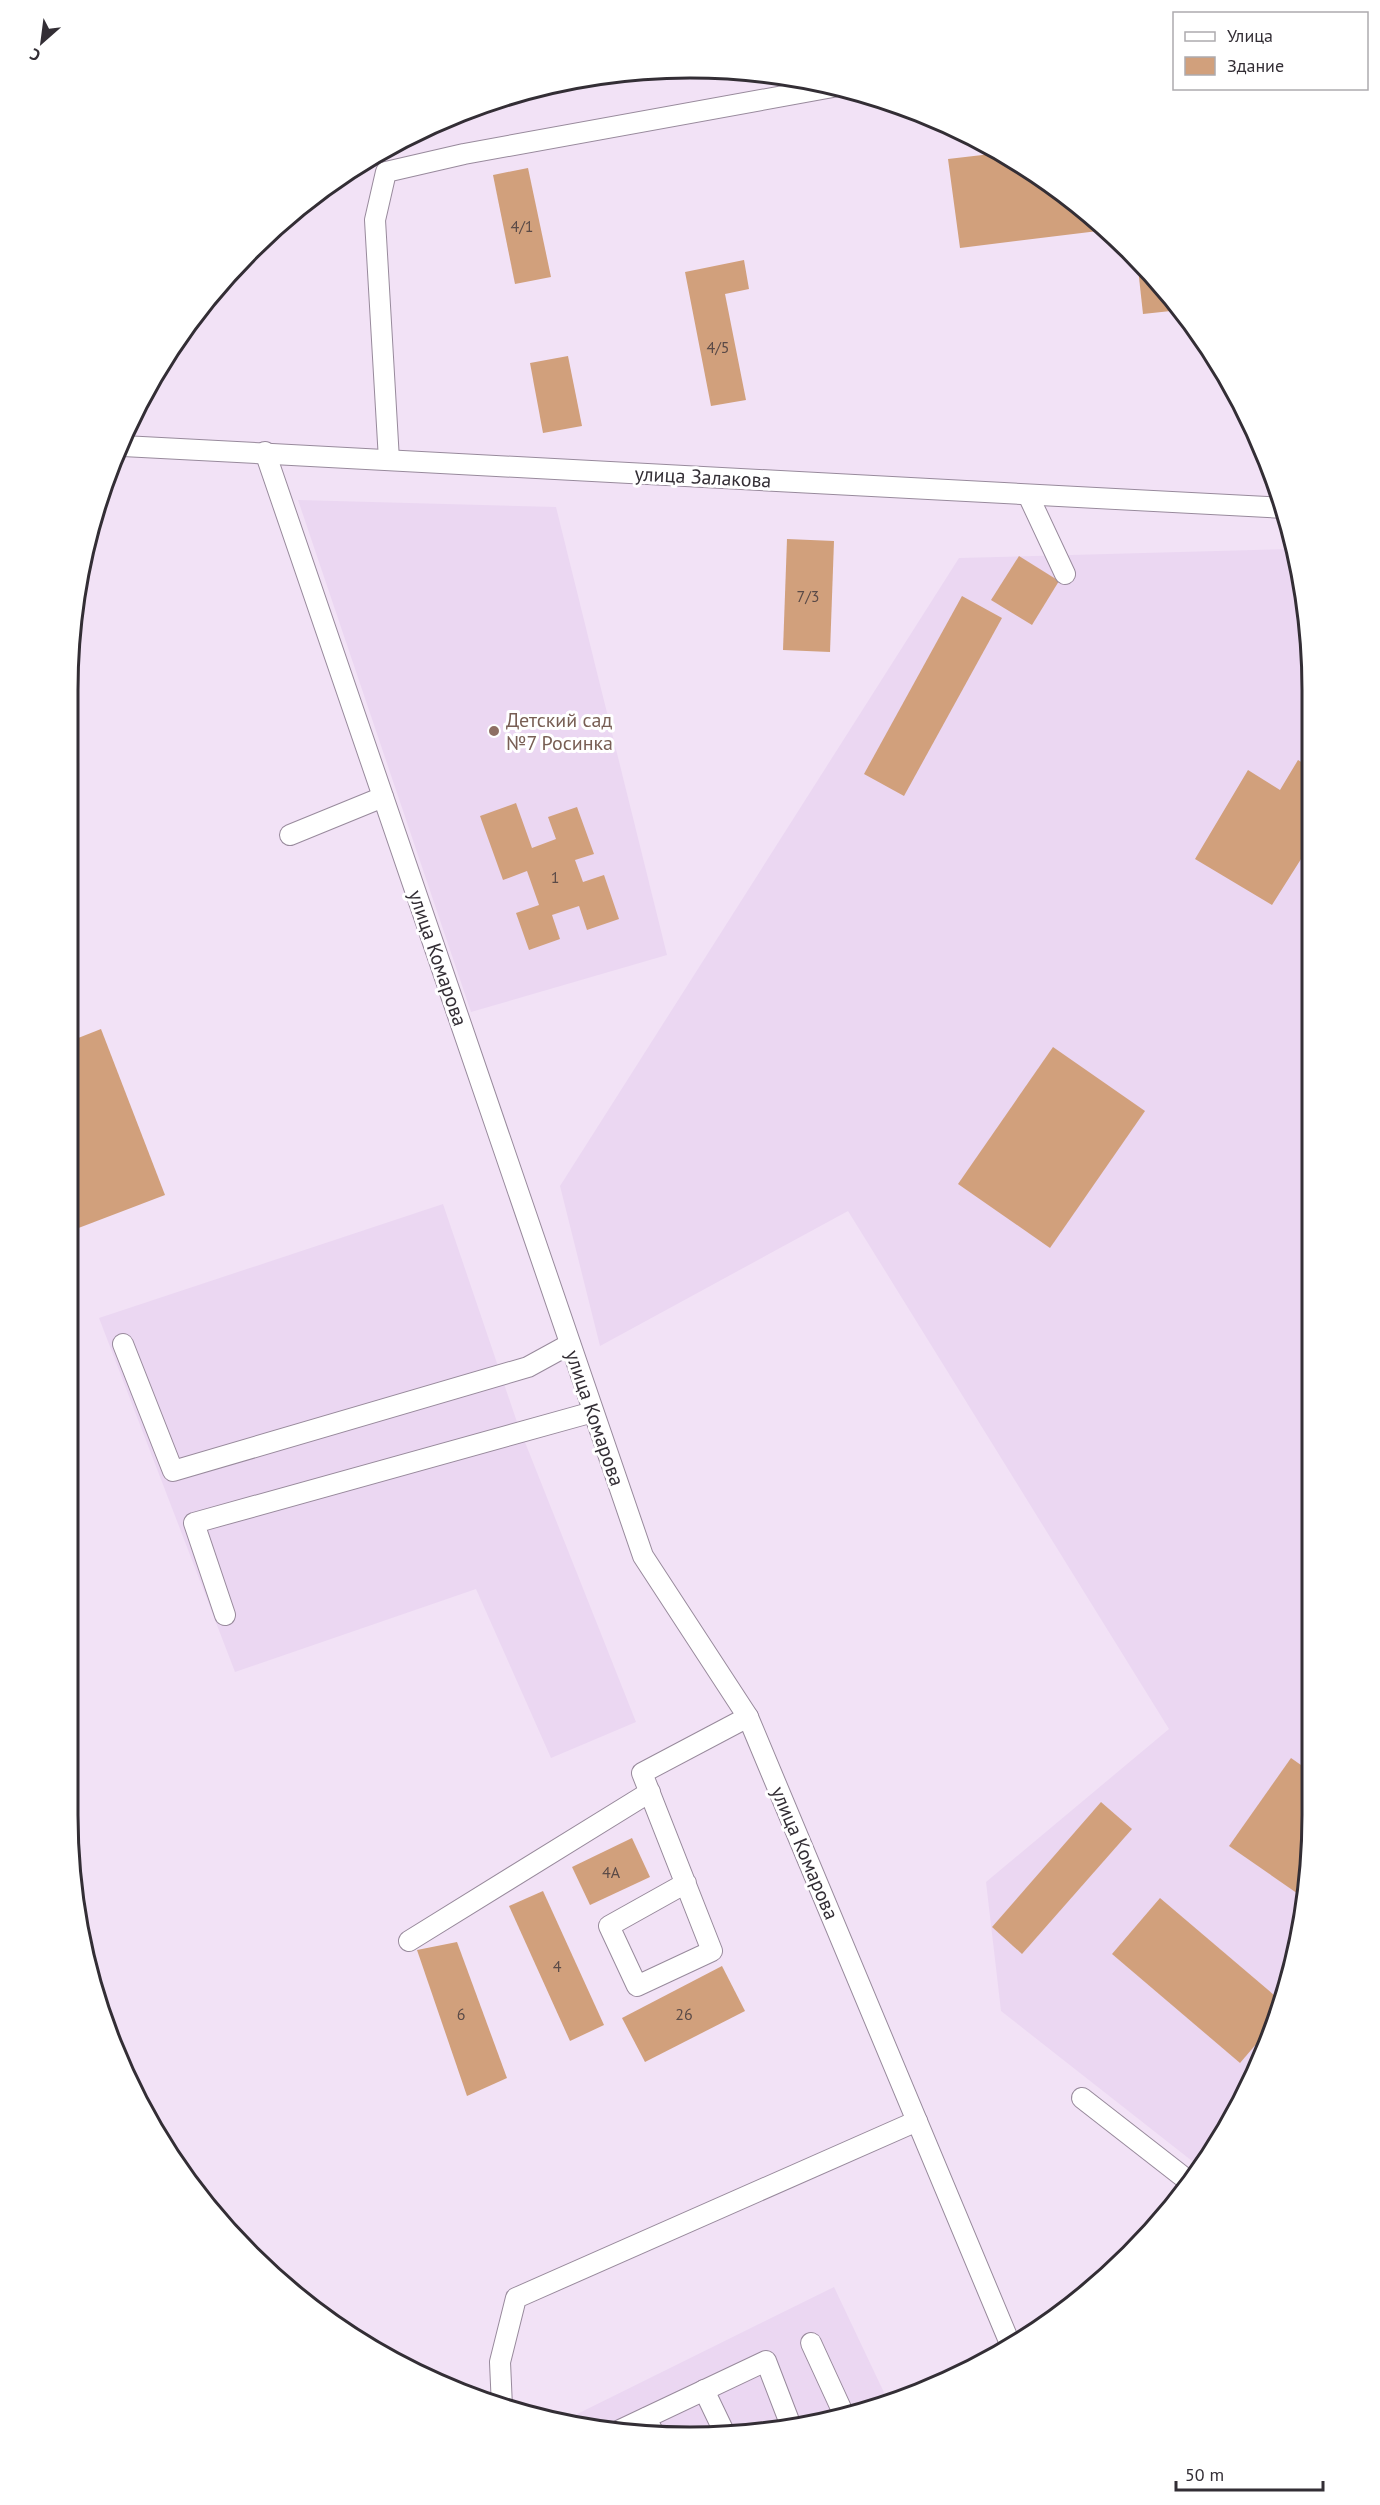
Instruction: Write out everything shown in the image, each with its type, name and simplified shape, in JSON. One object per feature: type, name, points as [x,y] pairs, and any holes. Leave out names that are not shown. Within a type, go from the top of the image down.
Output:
[{"type":"street","points":[[389,460],[375,220],[386,172],[464,154],[812,91]]},
{"type":"street","name":"улица Залакова","points":[[129,446],[1274,507]]},
{"type":"street","name":"улица Комарова","points":[[265,452],[643,1556],[748,1717],[1008,2338]]},
{"type":"street","points":[[1028,495],[1065,574]]},
{"type":"street","points":[[290,836],[383,797]]},
{"type":"street","points":[[123,1344],[173,1472],[528,1367],[570,1344]]},
{"type":"street","points":[[225,1615],[194,1523],[593,1412]]},
{"type":"street","points":[[686,1883],[609,1926],[637,1986],[712,1951],[686,1883],[642,1773],[748,1717]]},
{"type":"street","points":[[409,1941],[650,1792]]},
{"type":"street","points":[[1082,2098],[1184,2177]]},
{"type":"street","points":[[502,2397],[500,2362],[516,2298],[917,2121]]},
{"type":"street","points":[[811,2343],[841,2408]]},
{"type":"street","points":[[633,2424],[766,2361],[788,2419]]},
{"type":"street","points":[[704,2390],[721,2426]]},
{"type":"street","points":[[646,2418],[650,2426]]},
{"type":"shaded area","name":"Детский сад №7 Росинка","points":[[298,500],[556,507],[667,955],[471,1012]]},
{"type":"shaded area","points":[[1285,549],[1297,610],[1302,690],[1301,1855],[1290,1934],[1270,2012],[1239,2086],[1194,2162],[1001,2011],[986,1882],[1169,1729],[848,1211],[600,1346],[560,1186],[959,558]]},
{"type":"shaded area","points":[[443,1204],[517,1422],[636,1722],[551,1758],[476,1589],[235,1672],[99,1318]]},
{"type":"shaded area","points":[[834,2287],[885,2395],[809,2415],[730,2426],[650,2426],[574,2416]]},
{"type":"building","points":[[986,155],[1063,204],[1095,231],[960,248],[948,159]]},
{"type":"building","points":[[528,168],[551,277],[515,284],[493,175]]},
{"type":"building","points":[[744,260],[749,289],[725,294],[746,400],[711,406],[685,272]]},
{"type":"building","points":[[1139,274],[1171,311],[1143,314]]},
{"type":"building","points":[[568,356],[582,426],[543,433],[530,363]]},
{"type":"building","points":[[787,539],[834,541],[830,652],[783,650]]},
{"type":"building","points":[[1019,556],[1059,581],[1032,625],[991,600]]},
{"type":"building","points":[[962,596],[1002,618],[904,796],[864,774]]},
{"type":"building","points":[[1298,760],[1302,762],[1302,858],[1272,905],[1195,859],[1248,770],[1280,790]]},
{"type":"building","points":[[516,803],[532,848],[556,839],[548,817],[577,807],[594,854],[575,860],[583,882],[604,875],[619,919],[587,930],[579,906],[552,915],[560,939],[529,950],[516,913],[539,905],[527,871],[503,880],[480,816]]},
{"type":"building","points":[[101,1029],[165,1195],[78,1228],[78,1038]]},
{"type":"building","points":[[1053,1047],[1145,1111],[1050,1248],[958,1184]]},
{"type":"building","points":[[1291,1758],[1302,1766],[1301,1855],[1297,1893],[1229,1846]]},
{"type":"building","points":[[1101,1802],[1132,1829],[1022,1954],[992,1927]]},
{"type":"building","points":[[632,1838],[650,1877],[590,1905],[572,1867]]},
{"type":"building","points":[[543,1891],[604,2025],[570,2041],[509,1906]]},
{"type":"building","points":[[1160,1898],[1275,1996],[1258,2042],[1240,2063],[1112,1954]]},
{"type":"building","points":[[457,1942],[507,2078],[467,2096],[417,1950]]},
{"type":"building","points":[[722,1966],[745,2011],[645,2062],[622,2018]]},
{"type":"place","name":"Детский сад №7 Росинка","points":[[494,731]]}]
